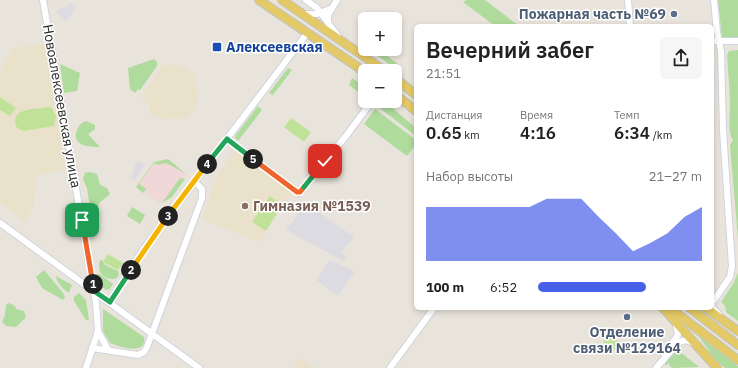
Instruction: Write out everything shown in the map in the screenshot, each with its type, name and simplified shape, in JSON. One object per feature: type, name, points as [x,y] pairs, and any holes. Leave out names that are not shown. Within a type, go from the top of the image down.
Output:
[{"type":"main road","points":[[259,0],[358,67]]},
{"type":"main road","points":[[282,0],[375,64]]},
{"type":"main road","points":[[402,84],[414,93]]},
{"type":"main road","points":[[402,100],[414,109]]},
{"type":"main road","points":[[665,310],[717,368]]},
{"type":"main road","points":[[673,310],[738,360]]},
{"type":"main road","points":[[693,310],[738,345]]},
{"type":"main road","points":[[709,310],[738,330]]},
{"type":"street","name":"Новоалексеевская улица","points":[[43,0],[94,291],[98,330],[108,350]]},
{"type":"street","points":[[306,0],[320,13],[339,39]]},
{"type":"street","points":[[328,24],[330,9],[337,0]]},
{"type":"street","points":[[628,0],[630,24]]},
{"type":"street","points":[[714,0],[715,42],[721,51],[723,130],[732,266],[730,277],[714,300]]},
{"type":"street","points":[[302,13],[312,15],[330,9]]},
{"type":"street","points":[[110,302],[145,247],[308,32]]},
{"type":"street","points":[[715,42],[738,41]]},
{"type":"street","points":[[227,139],[298,193],[346,136],[367,108]]},
{"type":"street","points":[[92,348],[140,354],[147,347],[202,198],[202,189],[194,181]]},
{"type":"street","points":[[0,223],[199,368]]},
{"type":"street","points":[[714,309],[722,319]]},
{"type":"street","points":[[390,368],[433,310]]},
{"type":"street","points":[[657,366],[678,334],[678,328],[674,319]]},
{"type":"street","name":"Новоалексеевская улица","points":[[86,368],[98,330]]},
{"type":"street","points":[[657,366],[680,341],[689,340],[697,346]]},
{"type":"shaded area","points":[[71,3],[77,7],[66,21],[56,12]]},
{"type":"shaded area","points":[[45,43],[66,169],[35,176],[36,183],[34,203],[26,223],[0,203],[0,72],[11,49]]},
{"type":"shaded area","points":[[163,65],[181,65],[195,75],[198,99],[193,112],[187,118],[160,119],[150,114],[149,105],[141,96]]},
{"type":"shaded area","name":"Гимназия №1539","points":[[235,150],[292,193],[259,242],[202,219],[218,174]]},
{"type":"shaded area","points":[[168,159],[187,175],[172,197],[160,203],[136,187],[154,162]]},
{"type":"shaded area","points":[[139,161],[145,165],[134,181],[131,178],[136,163]]},
{"type":"shaded area","points":[[306,203],[354,237],[341,252],[347,256],[343,261],[286,230]]},
{"type":"shaded area","points":[[330,260],[355,272],[338,296],[316,280]]},
{"type":"shaded area","points":[[301,358],[314,368],[293,368]]},
{"type":"green space","points":[[467,0],[485,0],[516,24],[492,24],[463,2]]},
{"type":"green space","points":[[718,0],[738,0],[738,37],[722,38]]},
{"type":"green space","points":[[738,50],[738,239],[730,145],[733,140],[729,128],[730,100],[727,55],[729,51]]},
{"type":"green space","points":[[378,56],[387,56],[398,64],[389,64]]},
{"type":"green space","points":[[154,59],[157,62],[157,66],[140,90],[138,89],[135,93],[130,89],[128,68]]},
{"type":"green space","points":[[60,64],[80,73],[77,91],[64,93]]},
{"type":"green space","points":[[288,68],[292,70],[273,95],[269,93]]},
{"type":"green space","points":[[352,78],[358,82],[358,92],[349,85]]},
{"type":"green space","points":[[0,97],[16,108],[10,116],[0,110]]},
{"type":"green space","points":[[258,106],[262,110],[238,141],[235,138],[236,135]]},
{"type":"green space","points":[[51,107],[56,116],[54,126],[23,131],[17,128],[15,121],[16,116],[20,113],[25,110]]},
{"type":"green space","points":[[380,108],[392,108],[414,126],[414,134]]},
{"type":"green space","points":[[375,109],[414,138],[414,147],[407,156],[364,124]]},
{"type":"green space","points":[[291,118],[311,132],[304,142],[284,127]]},
{"type":"green space","points":[[86,121],[95,125],[95,129],[88,134],[100,147],[83,145],[76,138],[76,131],[80,125]]},
{"type":"green space","points":[[168,159],[185,173],[166,163],[158,165],[154,163],[139,184],[146,189],[143,193],[136,187],[154,162]]},
{"type":"green space","points":[[89,172],[97,174],[100,185],[107,188],[110,194],[99,203],[97,214],[94,216],[91,214],[87,188],[83,179],[85,173]]},
{"type":"green space","points":[[180,178],[185,179],[172,197],[162,203]]},
{"type":"green space","points":[[270,196],[282,205],[266,231],[252,222]]},
{"type":"green space","points":[[132,207],[145,215],[140,224],[127,216]]},
{"type":"green space","points":[[108,254],[123,263],[118,270],[103,262]]},
{"type":"green space","points":[[100,260],[102,260],[105,265],[118,271],[119,274],[117,278],[109,279],[102,275],[99,268]]},
{"type":"green space","points":[[44,270],[63,293],[65,297],[63,300],[42,288],[36,277]]},
{"type":"green space","points":[[98,273],[113,284],[110,289],[106,290],[99,285]]},
{"type":"green space","points":[[738,273],[738,321],[726,312],[725,306],[721,302],[733,284]]},
{"type":"green space","points":[[56,276],[72,285],[69,293],[57,281]]},
{"type":"green space","points":[[79,293],[86,300],[89,320],[86,320],[74,301],[74,297]]},
{"type":"green space","points":[[9,303],[15,306],[16,309],[24,311],[26,317],[16,327],[6,326],[2,322],[5,315],[6,305]]},
{"type":"green space","points":[[103,309],[144,337],[144,343],[141,347],[132,349],[110,343],[103,331]]},
{"type":"green space","points":[[687,327],[738,366],[738,368],[725,368],[716,361],[700,338]]},
{"type":"green space","points":[[609,334],[624,345],[619,353],[603,342]]},
{"type":"green space","points":[[674,350],[676,352],[674,355],[679,351],[699,367],[672,368],[669,365],[669,362],[666,366],[665,363]]},
{"type":"place","name":"Пожарная часть №69","points":[[674,14]]},
{"type":"place","name":"Алексеевская","points":[[217,47]]},
{"type":"place","name":"Гимназия №1539","points":[[245,206]]},
{"type":"place","name":"Отделение связи №129164","points":[[627,317]]},
{"type":"route","points":[[82,220],[94,291],[110,302],[145,247],[227,139],[298,193],[302,191],[325,161]]}]
